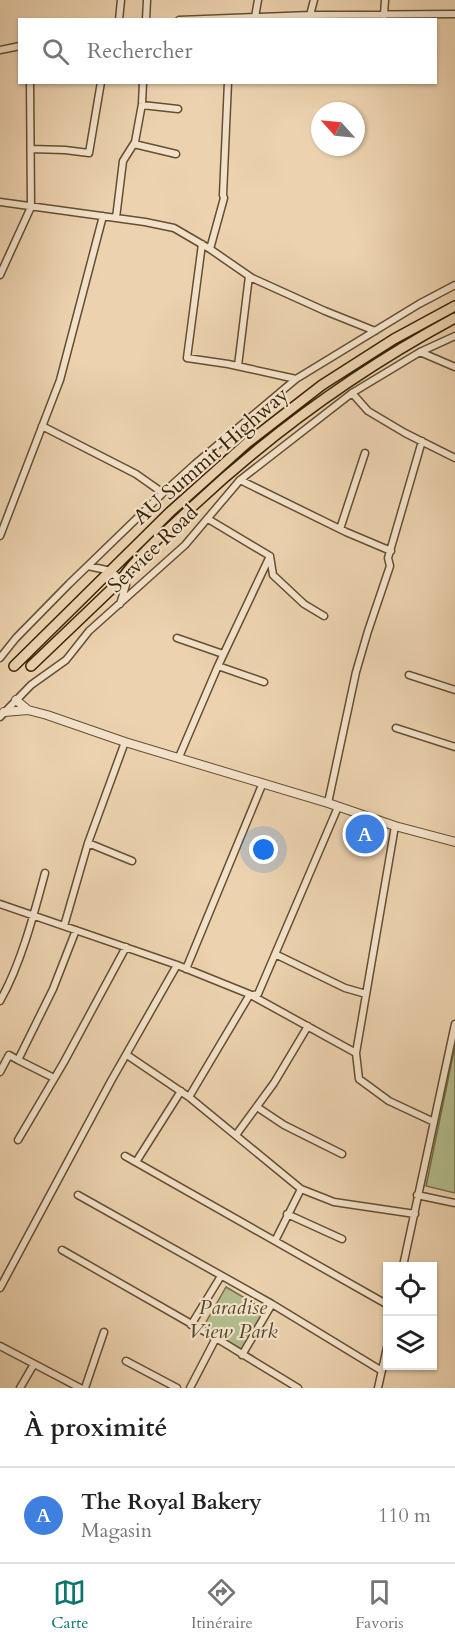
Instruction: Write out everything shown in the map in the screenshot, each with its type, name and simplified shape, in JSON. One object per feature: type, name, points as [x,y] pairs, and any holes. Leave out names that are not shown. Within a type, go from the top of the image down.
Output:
[{"type":"main road","name":"AU Summit Highway","points":[[14,666],[219,467],[322,385],[394,339],[455,306]]},
{"type":"main road","name":"AU Summit Highway","points":[[31,666],[230,471],[330,393],[404,346],[455,318]]},
{"type":"street","points":[[119,18],[121,0]]},
{"type":"street","points":[[146,18],[147,0]]},
{"type":"street","points":[[255,17],[258,0]]},
{"type":"street","points":[[310,15],[314,0]]},
{"type":"street","points":[[384,15],[385,0]]},
{"type":"street","points":[[242,18],[455,14]]},
{"type":"street","points":[[0,50],[18,46]]},
{"type":"street","points":[[0,275],[31,207],[30,84]]},
{"type":"street","points":[[31,148],[89,153],[100,84]]},
{"type":"street","points":[[116,218],[123,161],[134,144],[142,105],[143,84]]},
{"type":"street","points":[[210,249],[224,198],[228,84]]},
{"type":"street","points":[[142,105],[178,109]]},
{"type":"street","points":[[134,144],[176,154]]},
{"type":"street","points":[[0,202],[174,228],[249,276],[375,331]]},
{"type":"street","points":[[0,536],[60,380],[103,216]]},
{"type":"street","points":[[202,244],[187,358],[238,366],[296,380]]},
{"type":"street","points":[[238,366],[249,276]]},
{"type":"street","name":"Service Road","points":[[0,658],[16,638],[163,493],[296,380],[419,304],[455,285]]},
{"type":"street","name":"Service Road","points":[[2,715],[31,685],[66,660],[88,632],[185,545],[240,480],[352,393],[420,352],[455,336]]},
{"type":"street","points":[[420,352],[455,367]]},
{"type":"street","points":[[352,393],[368,411],[455,458]]},
{"type":"street","points":[[42,426],[136,474],[163,493]]},
{"type":"street","points":[[328,803],[356,672],[390,566],[388,558],[422,441]]},
{"type":"street","points":[[340,529],[365,453]]},
{"type":"street","points":[[240,480],[391,551]]},
{"type":"street","points":[[208,519],[270,556]]},
{"type":"street","points":[[270,556],[273,575],[304,604],[324,616]]},
{"type":"street","points":[[179,757],[223,654],[270,556]]},
{"type":"street","points":[[88,566],[111,571],[126,585],[119,605]]},
{"type":"street","points":[[177,638],[223,654]]},
{"type":"street","points":[[218,666],[264,682]]},
{"type":"street","points":[[409,675],[455,690]]},
{"type":"street","points":[[16,700],[28,710],[125,742],[328,803],[395,826],[455,842]]},
{"type":"street","points":[[2,715],[28,710]]},
{"type":"street","points":[[396,728],[455,747]]},
{"type":"street","points":[[64,926],[88,843],[125,742]]},
{"type":"street","points":[[186,969],[262,784]]},
{"type":"street","points":[[189,1097],[249,996],[258,994],[338,807]]},
{"type":"street","points":[[395,826],[356,1053],[359,1079],[389,1101],[434,1122]]},
{"type":"street","points":[[88,843],[132,861]]},
{"type":"street","points":[[0,1001],[33,915],[45,873]]},
{"type":"street","points":[[0,904],[177,965],[252,996],[356,1053]]},
{"type":"street","points":[[18,1060],[53,989],[76,930]]},
{"type":"street","points":[[18,1140],[126,947]]},
{"type":"street","points":[[275,954],[345,988],[366,994]]},
{"type":"street","points":[[0,1288],[177,965]]},
{"type":"street","points":[[404,1262],[455,1024]]},
{"type":"street","points":[[236,1135],[274,1083],[308,1026]]},
{"type":"street","points":[[0,1072],[9,1055],[54,1078]]},
{"type":"street","points":[[127,1055],[189,1097],[301,1189],[334,1202],[415,1214]]},
{"type":"street","points":[[136,1162],[181,1091]]},
{"type":"street","points":[[257,1107],[284,1125],[342,1154]]},
{"type":"street","points":[[125,1156],[383,1303]]},
{"type":"street","points":[[275,1241],[301,1189]]},
{"type":"street","points":[[78,1195],[272,1304],[382,1371]]},
{"type":"street","points":[[417,1195],[455,1203]]},
{"type":"street","points":[[287,1214],[342,1239]]},
{"type":"street","points":[[62,1250],[298,1388]]},
{"type":"street","points":[[191,1325],[221,1276]]},
{"type":"street","points":[[242,1355],[272,1304]]},
{"type":"street","points":[[0,1346],[82,1388],[104,1332]]},
{"type":"street","points":[[190,1388],[216,1338]]},
{"type":"street","points":[[126,1361],[177,1388]]},
{"type":"street","points":[[20,1388],[34,1364]]},
{"type":"street","points":[[378,1388],[383,1365]]},
{"type":"green space","points":[[455,1046],[455,1193],[426,1186]]},
{"type":"green space","name":"Paradise View Park","points":[[226,1287],[265,1310],[241,1351],[202,1329]]},
{"type":"place","name":"The Royal Bakery","points":[[365,834]]}]
